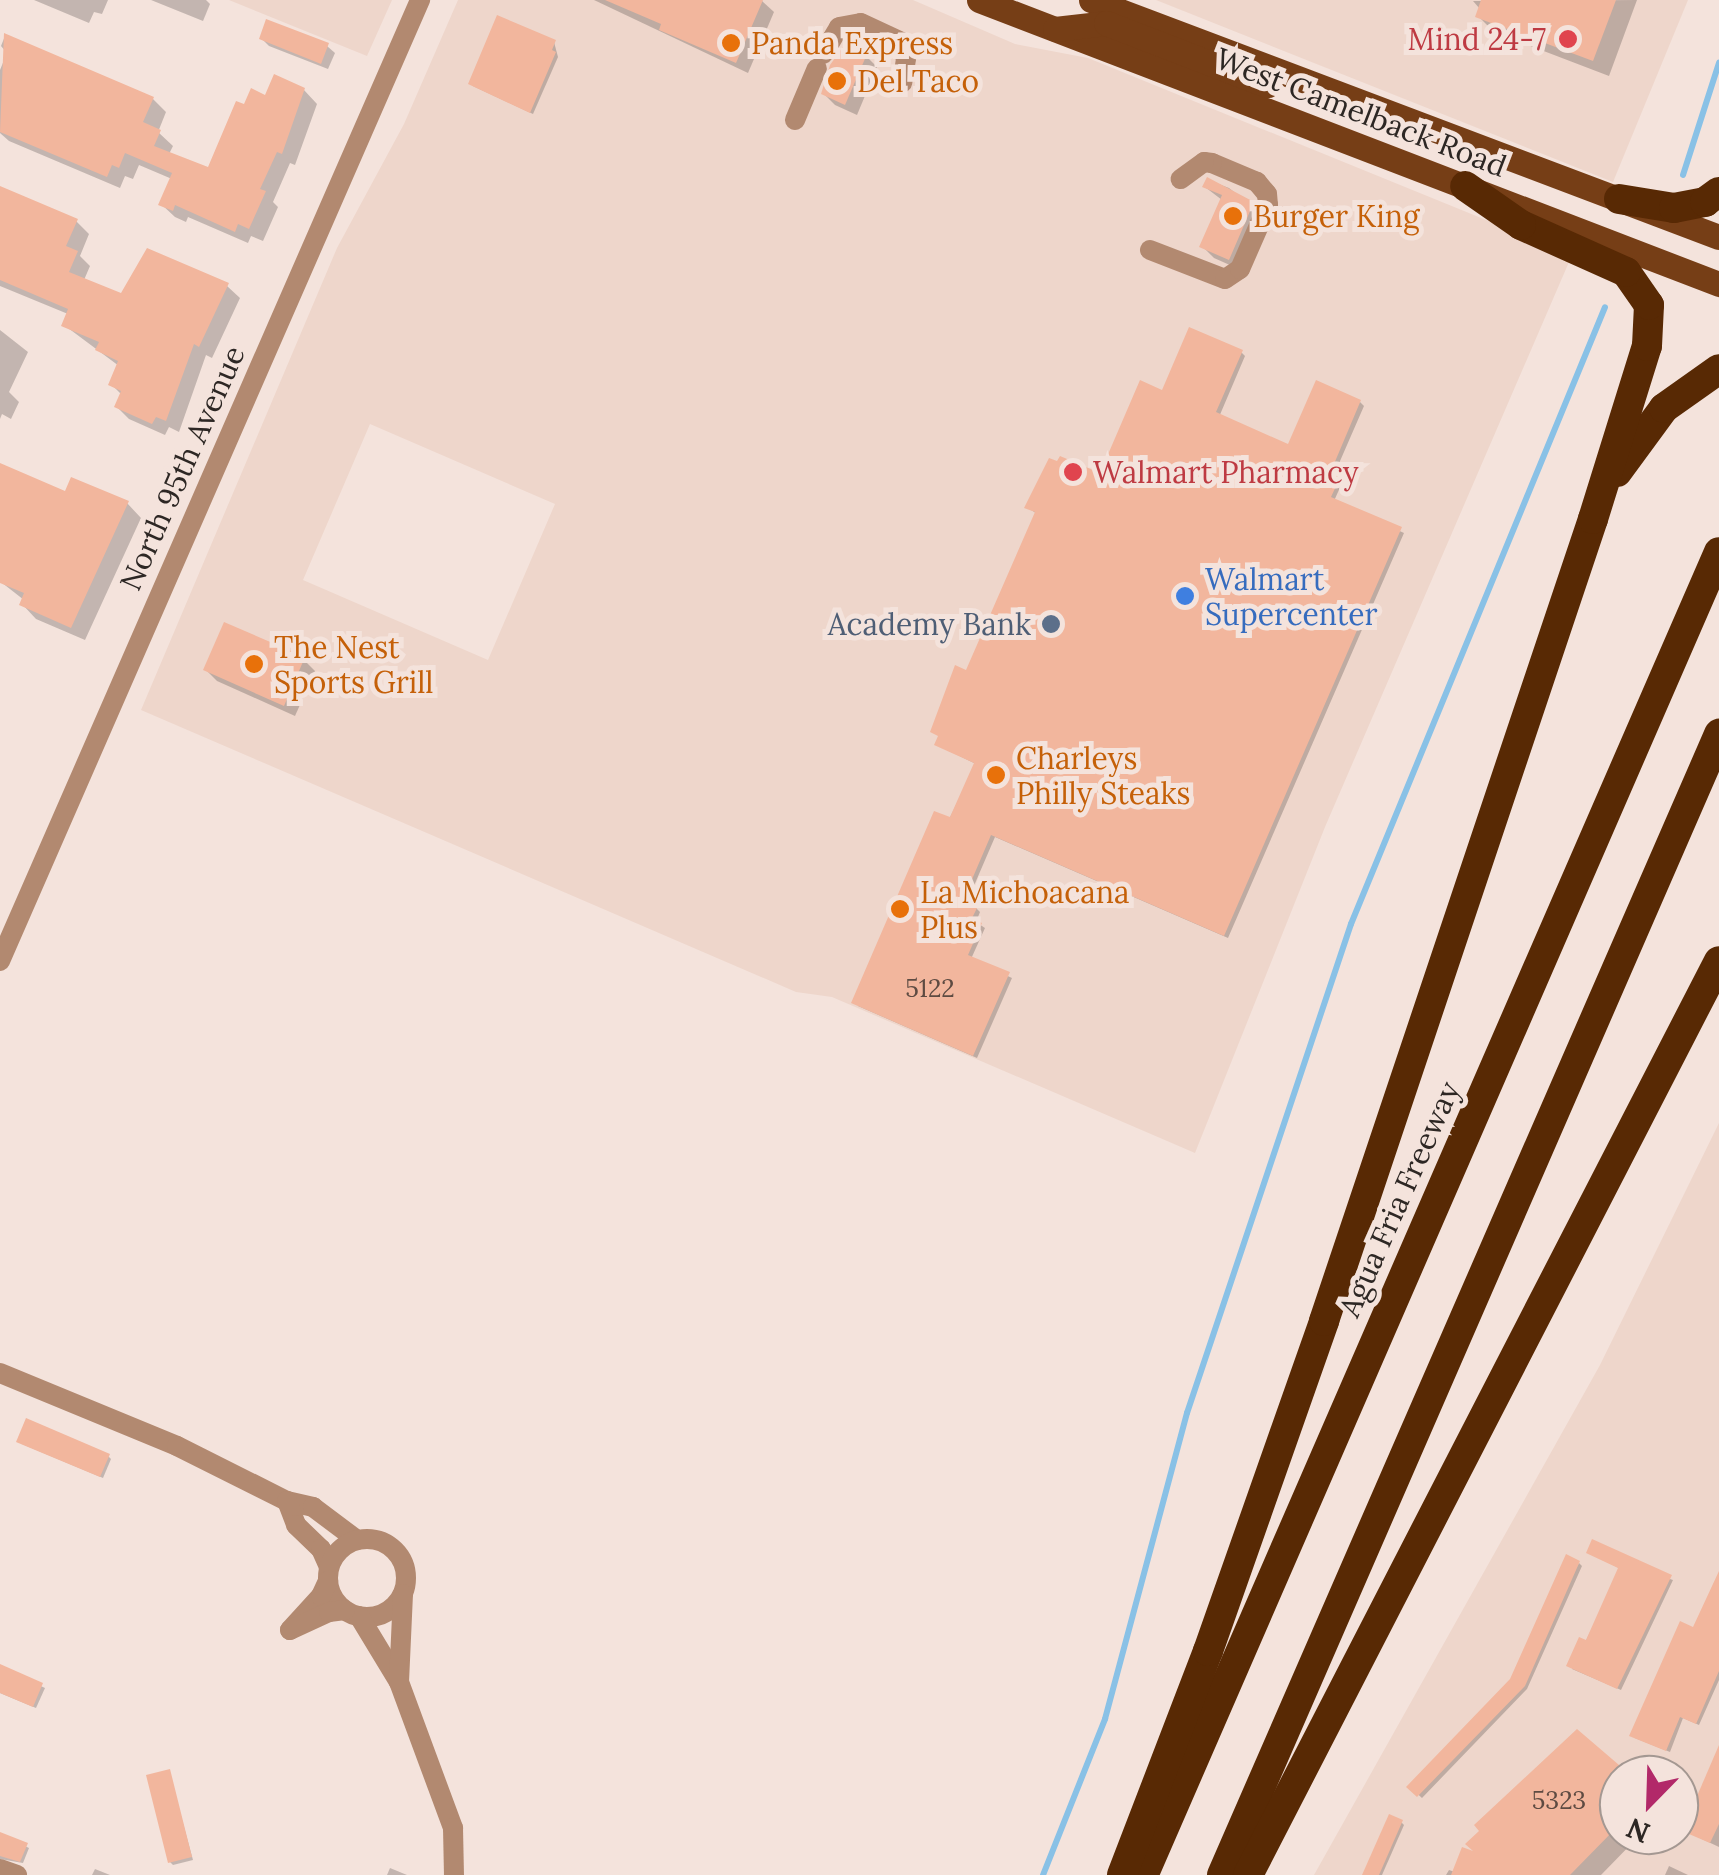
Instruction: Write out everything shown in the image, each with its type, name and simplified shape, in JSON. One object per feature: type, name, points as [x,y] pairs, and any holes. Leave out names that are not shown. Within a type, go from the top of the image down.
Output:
[{"type":"highway","points":[[1122,1875],[1220,1618],[1324,1321],[1593,519],[1646,346],[1649,305],[1639,286],[1617,264],[1521,225],[1464,186]]},
{"type":"highway","points":[[1618,199],[1674,208],[1705,202],[1719,192]]},
{"type":"highway","points":[[1593,519],[1644,429],[1682,393],[1719,369]]},
{"type":"highway","name":"Agua Fria Freeway","points":[[1143,1875],[1719,552]]},
{"type":"highway","points":[[1222,1875],[1719,734]]},
{"type":"highway","points":[[1248,1875],[1719,961]]},
{"type":"main road","name":"West Camelback Road","points":[[979,0],[1719,284]]},
{"type":"main road","points":[[1040,0],[1055,29],[1106,23],[1265,85],[1346,98]]},
{"type":"main road","name":"West Camelback Road","points":[[1092,0],[1719,237]]},
{"type":"street","name":"North 95th Avenue","points":[[0,960],[420,0]]},
{"type":"street","points":[[796,120],[839,26],[861,23],[902,42],[906,59],[902,83]]},
{"type":"street","points":[[1150,250],[1226,280],[1240,269],[1268,205],[1268,194],[1257,182],[1212,162],[1204,162],[1181,179]]},
{"type":"street","points":[[0,1373],[178,1446],[287,1501],[313,1507],[356,1540]]},
{"type":"street","points":[[287,1501],[296,1525],[320,1549],[331,1594],[352,1613],[399,1682],[453,1828],[454,1875]]},
{"type":"street","points":[[399,1682],[406,1580],[400,1557],[381,1541],[356,1540],[344,1546],[321,1596],[290,1630],[329,1612],[388,1611],[404,1592]]},
{"type":"street","points":[[0,1868],[17,1875]]},
{"type":"shaded area","points":[[229,0],[392,0],[367,56]]},
{"type":"shaded area","points":[[458,0],[913,0],[1015,44],[1088,58],[1572,255],[1325,827],[1195,1153],[832,997],[796,992],[141,710],[337,248],[404,124]],"holes":[[[370,424],[555,504],[488,660],[303,580]]]},
{"type":"shaded area","points":[[1156,0],[1688,0],[1613,182]]},
{"type":"shaded area","points":[[1719,1123],[1719,1875],[1314,1875],[1600,1365]]},
{"type":"building","points":[[605,0],[763,0],[736,63],[659,30],[661,24]]},
{"type":"building","name":"Mind 24-7","points":[[1481,0],[1616,0],[1593,61],[1475,17]]},
{"type":"building","points":[[497,15],[556,40],[552,50],[556,52],[530,113],[468,84]]},
{"type":"building","points":[[266,19],[329,43],[321,64],[259,39]]},
{"type":"building","points":[[4,33],[154,97],[143,122],[161,130],[154,146],[208,167],[236,101],[244,104],[251,88],[265,95],[274,74],[305,88],[282,154],[277,152],[260,189],[266,191],[249,229],[238,224],[235,232],[175,205],[173,211],[158,205],[172,173],[125,153],[119,168],[112,165],[107,177],[0,132]]},
{"type":"building","name":"Del Taco","points":[[845,44],[867,54],[845,105],[821,94],[830,65]]},
{"type":"building","name":"Burger King","points":[[1207,177],[1254,202],[1229,260],[1199,247],[1222,195],[1202,187]]},
{"type":"building","points":[[0,186],[78,219],[66,246],[78,251],[69,272],[121,293],[147,248],[229,283],[199,347],[194,344],[166,421],[156,417],[152,424],[114,407],[121,391],[108,385],[118,361],[95,350],[99,342],[61,326],[68,309],[0,280]]},
{"type":"building","name":"Walmart Supercenter","points":[[1189,327],[1243,350],[1216,412],[1288,444],[1316,380],[1361,400],[1334,464],[1344,469],[1331,497],[1402,527],[1224,936],[991,835],[970,884],[978,888],[971,903],[978,906],[972,918],[982,923],[968,955],[1010,972],[973,1056],[851,1003],[934,811],[950,817],[974,763],[934,745],[938,736],[930,732],[955,665],[966,670],[1035,512],[1024,508],[1049,458],[1057,461],[1060,456],[1100,473],[1140,380],[1162,390]]},
{"type":"building","points":[[0,463],[65,491],[71,477],[129,501],[71,628],[19,605],[24,593],[0,583]]},
{"type":"building","name":"The Nest Sports Grill","points":[[224,622],[305,657],[284,706],[203,670]]},
{"type":"building","points":[[26,1418],[110,1454],[100,1477],[16,1442]]},
{"type":"building","points":[[1592,1539],[1672,1575],[1617,1689],[1566,1666],[1579,1637],[1586,1640],[1618,1568],[1586,1553]]},
{"type":"building","points":[[1566,1554],[1580,1561],[1525,1686],[1417,1797],[1406,1787],[1510,1679]]},
{"type":"building","points":[[1719,1571],[1719,1671],[1696,1724],[1680,1717],[1666,1751],[1629,1736],[1680,1621],[1693,1627]]},
{"type":"building","points":[[0,1664],[43,1683],[33,1707],[0,1693]]},
{"type":"building","points":[[1577,1729],[1607,1755],[1599,1755],[1599,1845],[1570,1875],[1451,1875],[1462,1847],[1473,1851],[1465,1844],[1479,1831],[1474,1825]]},
{"type":"building","points":[[1719,1745],[1719,1824],[1710,1843],[1699,1838],[1699,1791]]},
{"type":"building","points":[[170,1769],[192,1857],[168,1863],[146,1775]]},
{"type":"building","points":[[1389,1814],[1403,1820],[1379,1875],[1362,1875]]},
{"type":"building","points":[[0,1832],[28,1843],[20,1862],[0,1856]]},
{"type":"waterway","points":[[1683,175],[1719,63]]},
{"type":"waterway","points":[[1043,1875],[1105,1719],[1187,1413],[1351,924],[1605,307]]},
{"type":"place","name":"Mind 24-7","points":[[1568,39]]},
{"type":"place","name":"Panda Express","points":[[731,43]]},
{"type":"place","name":"Del Taco","points":[[837,81]]},
{"type":"place","name":"Burger King","points":[[1233,216]]},
{"type":"place","name":"Walmart Pharmacy","points":[[1073,472]]},
{"type":"place","name":"Walmart Supercenter","points":[[1185,596]]},
{"type":"place","name":"Academy Bank","points":[[1051,624]]},
{"type":"place","name":"The Nest Sports Grill","points":[[254,664]]},
{"type":"place","name":"Charleys Philly Steaks","points":[[996,775]]},
{"type":"place","name":"La Michoacana Plus","points":[[900,909]]}]
